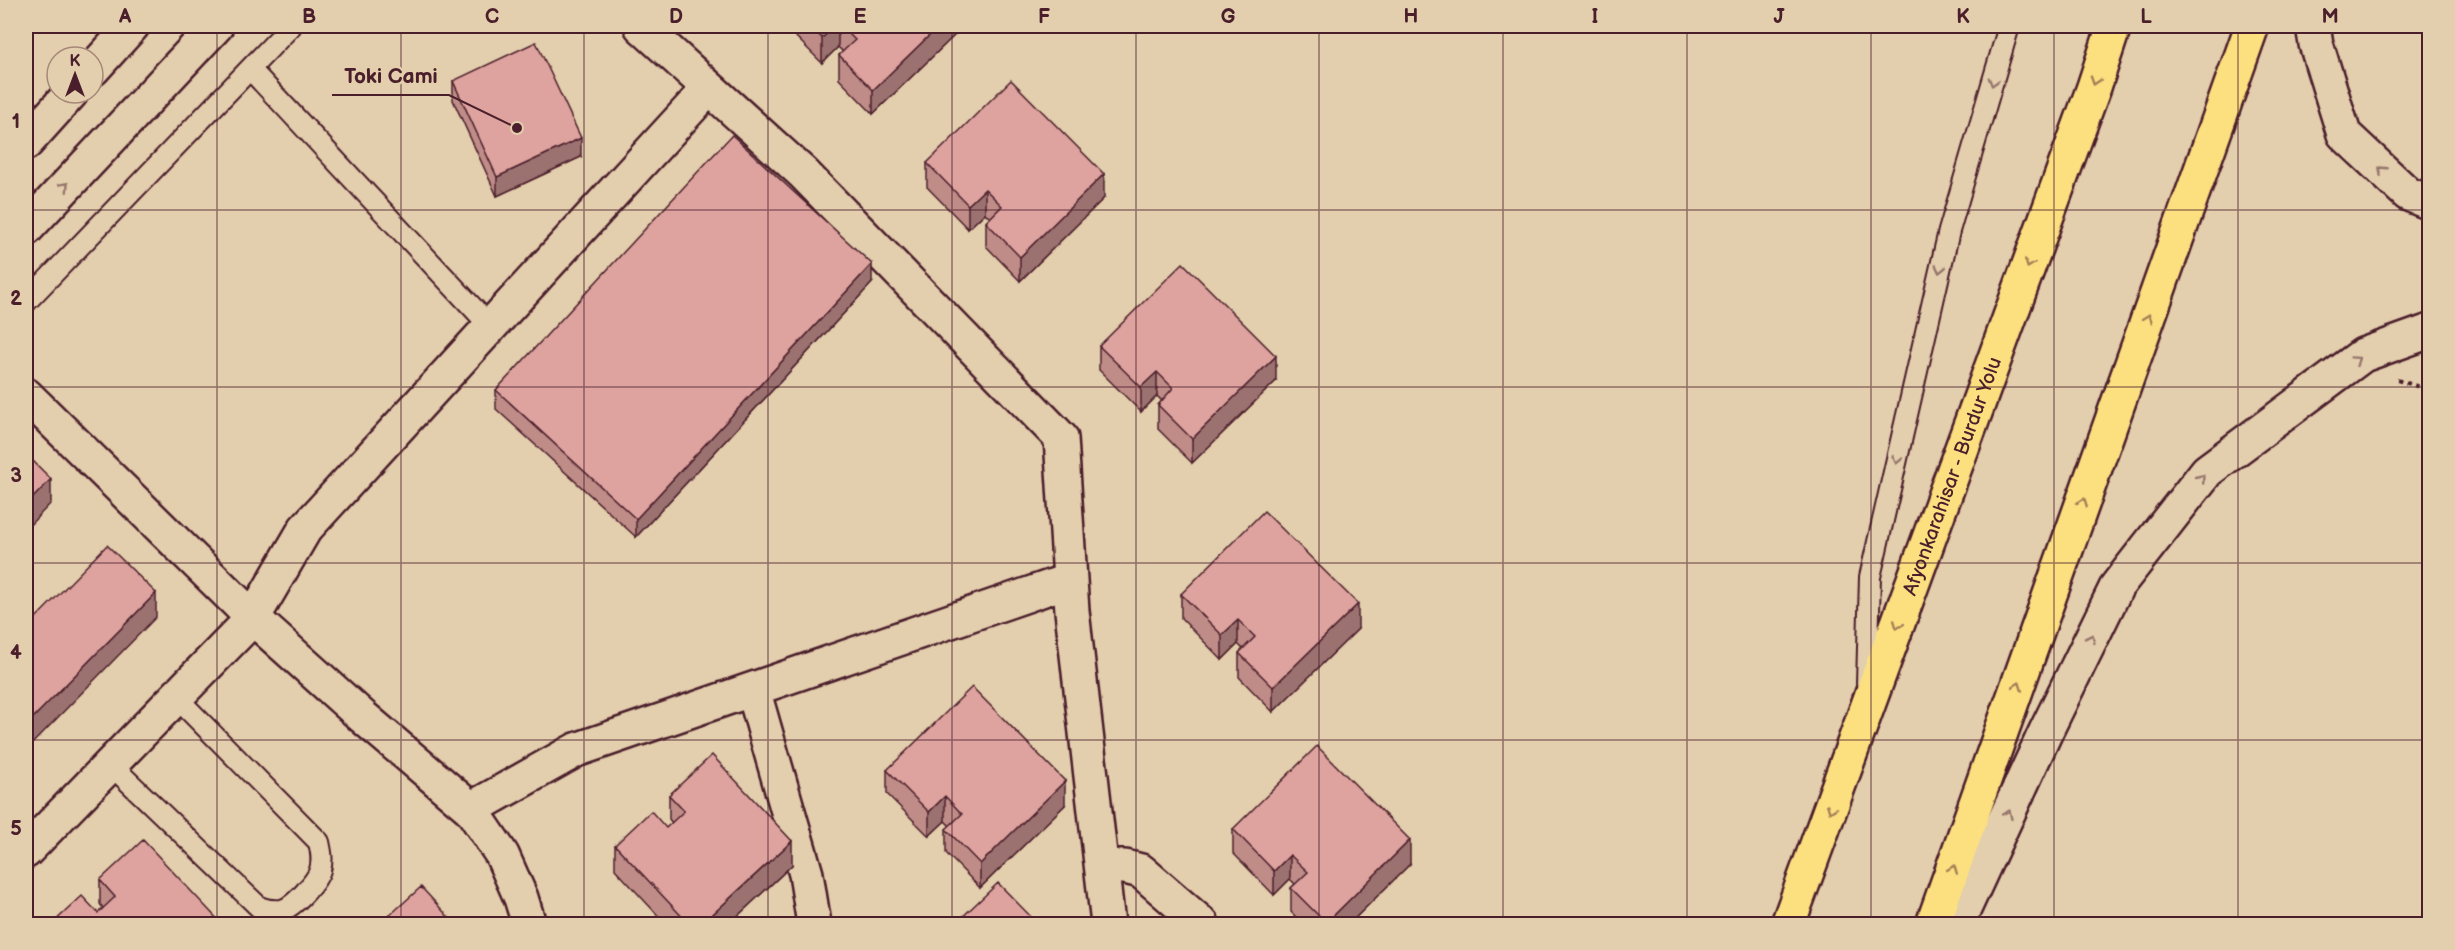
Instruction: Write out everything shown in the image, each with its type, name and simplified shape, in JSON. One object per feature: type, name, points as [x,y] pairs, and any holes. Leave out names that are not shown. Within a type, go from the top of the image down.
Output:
[{"type":"highway","name":"Afyonkarahisar - Burdur Yolu","points":[[1788,924],[2094,87],[2114,26]]},
{"type":"highway","points":[[1933,924],[2252,26]]},
{"type":"street","points":[[105,56],[132,26]]},
{"type":"street","points":[[26,229],[216,26]]},
{"type":"street","points":[[641,26],[803,173],[1061,438],[1070,580],[1108,924]]},
{"type":"street","points":[[2313,26],[2316,44],[2344,134],[2409,194],[2430,203]]},
{"type":"street","points":[[26,851],[253,618],[305,529],[709,88]]},
{"type":"street","points":[[26,143],[60,105]]},
{"type":"street","points":[[1958,924],[2046,731],[2117,586],[2207,471],[2363,355],[2430,332]]},
{"type":"street","points":[[26,395],[253,618],[363,717],[471,809],[502,855],[521,898],[529,924]]},
{"type":"street","points":[[471,809],[576,750],[1070,580]]},
{"type":"street","points":[[753,689],[806,874],[814,924]]},
{"type":"street","points":[[1102,867],[1125,867],[1141,871],[1202,924]]},
{"type":"lane","points":[[26,302],[291,26]]},
{"type":"lane","points":[[1867,711],[1870,577],[1949,231],[2009,26]]},
{"type":"lane","points":[[250,69],[491,327]]},
{"type":"lane","points":[[110,764],[259,907],[275,911],[289,907],[316,880],[320,871],[319,842],[176,697]]},
{"type":"building","points":[[809,26],[835,26],[822,38]]},
{"type":"building","points":[[841,26],[939,26],[873,90],[839,55],[855,40]]},
{"type":"building","points":[[536,42],[581,138],[497,177],[453,81]]},
{"type":"building","points":[[1011,80],[1104,174],[1020,257],[986,222],[1002,206],[985,189],[968,205],[927,163]]},
{"type":"building","points":[[732,135],[872,264],[636,519],[496,390]]},
{"type":"building","points":[[1183,263],[1276,356],[1192,439],[1158,405],[1173,388],[1157,372],[1141,387],[1099,346]]},
{"type":"building","points":[[26,454],[51,479],[26,505]]},
{"type":"building","points":[[1264,511],[1358,604],[1273,687],[1239,653],[1255,637],[1238,620],[1222,635],[1181,594]]},
{"type":"building","points":[[107,545],[156,593],[26,725],[26,628]]},
{"type":"building","points":[[972,687],[1065,781],[980,864],[946,829],[962,814],[945,796],[929,812],[887,770]]},
{"type":"building","points":[[1317,746],[1410,840],[1326,923],[1291,888],[1308,872],[1290,855],[1274,871],[1233,829]]},
{"type":"building","points":[[712,755],[792,841],[702,924],[689,924],[615,845],[651,811],[666,828],[684,811],[669,795]]},
{"type":"building","points":[[143,840],[222,924],[52,924],[82,896],[98,913],[115,897],[100,880]]},
{"type":"building","points":[[998,883],[1038,924],[956,923]]},
{"type":"building","points":[[421,887],[455,924],[380,924]]},
{"type":"place","name":"Toki Cami","points":[[517,128]]}]
